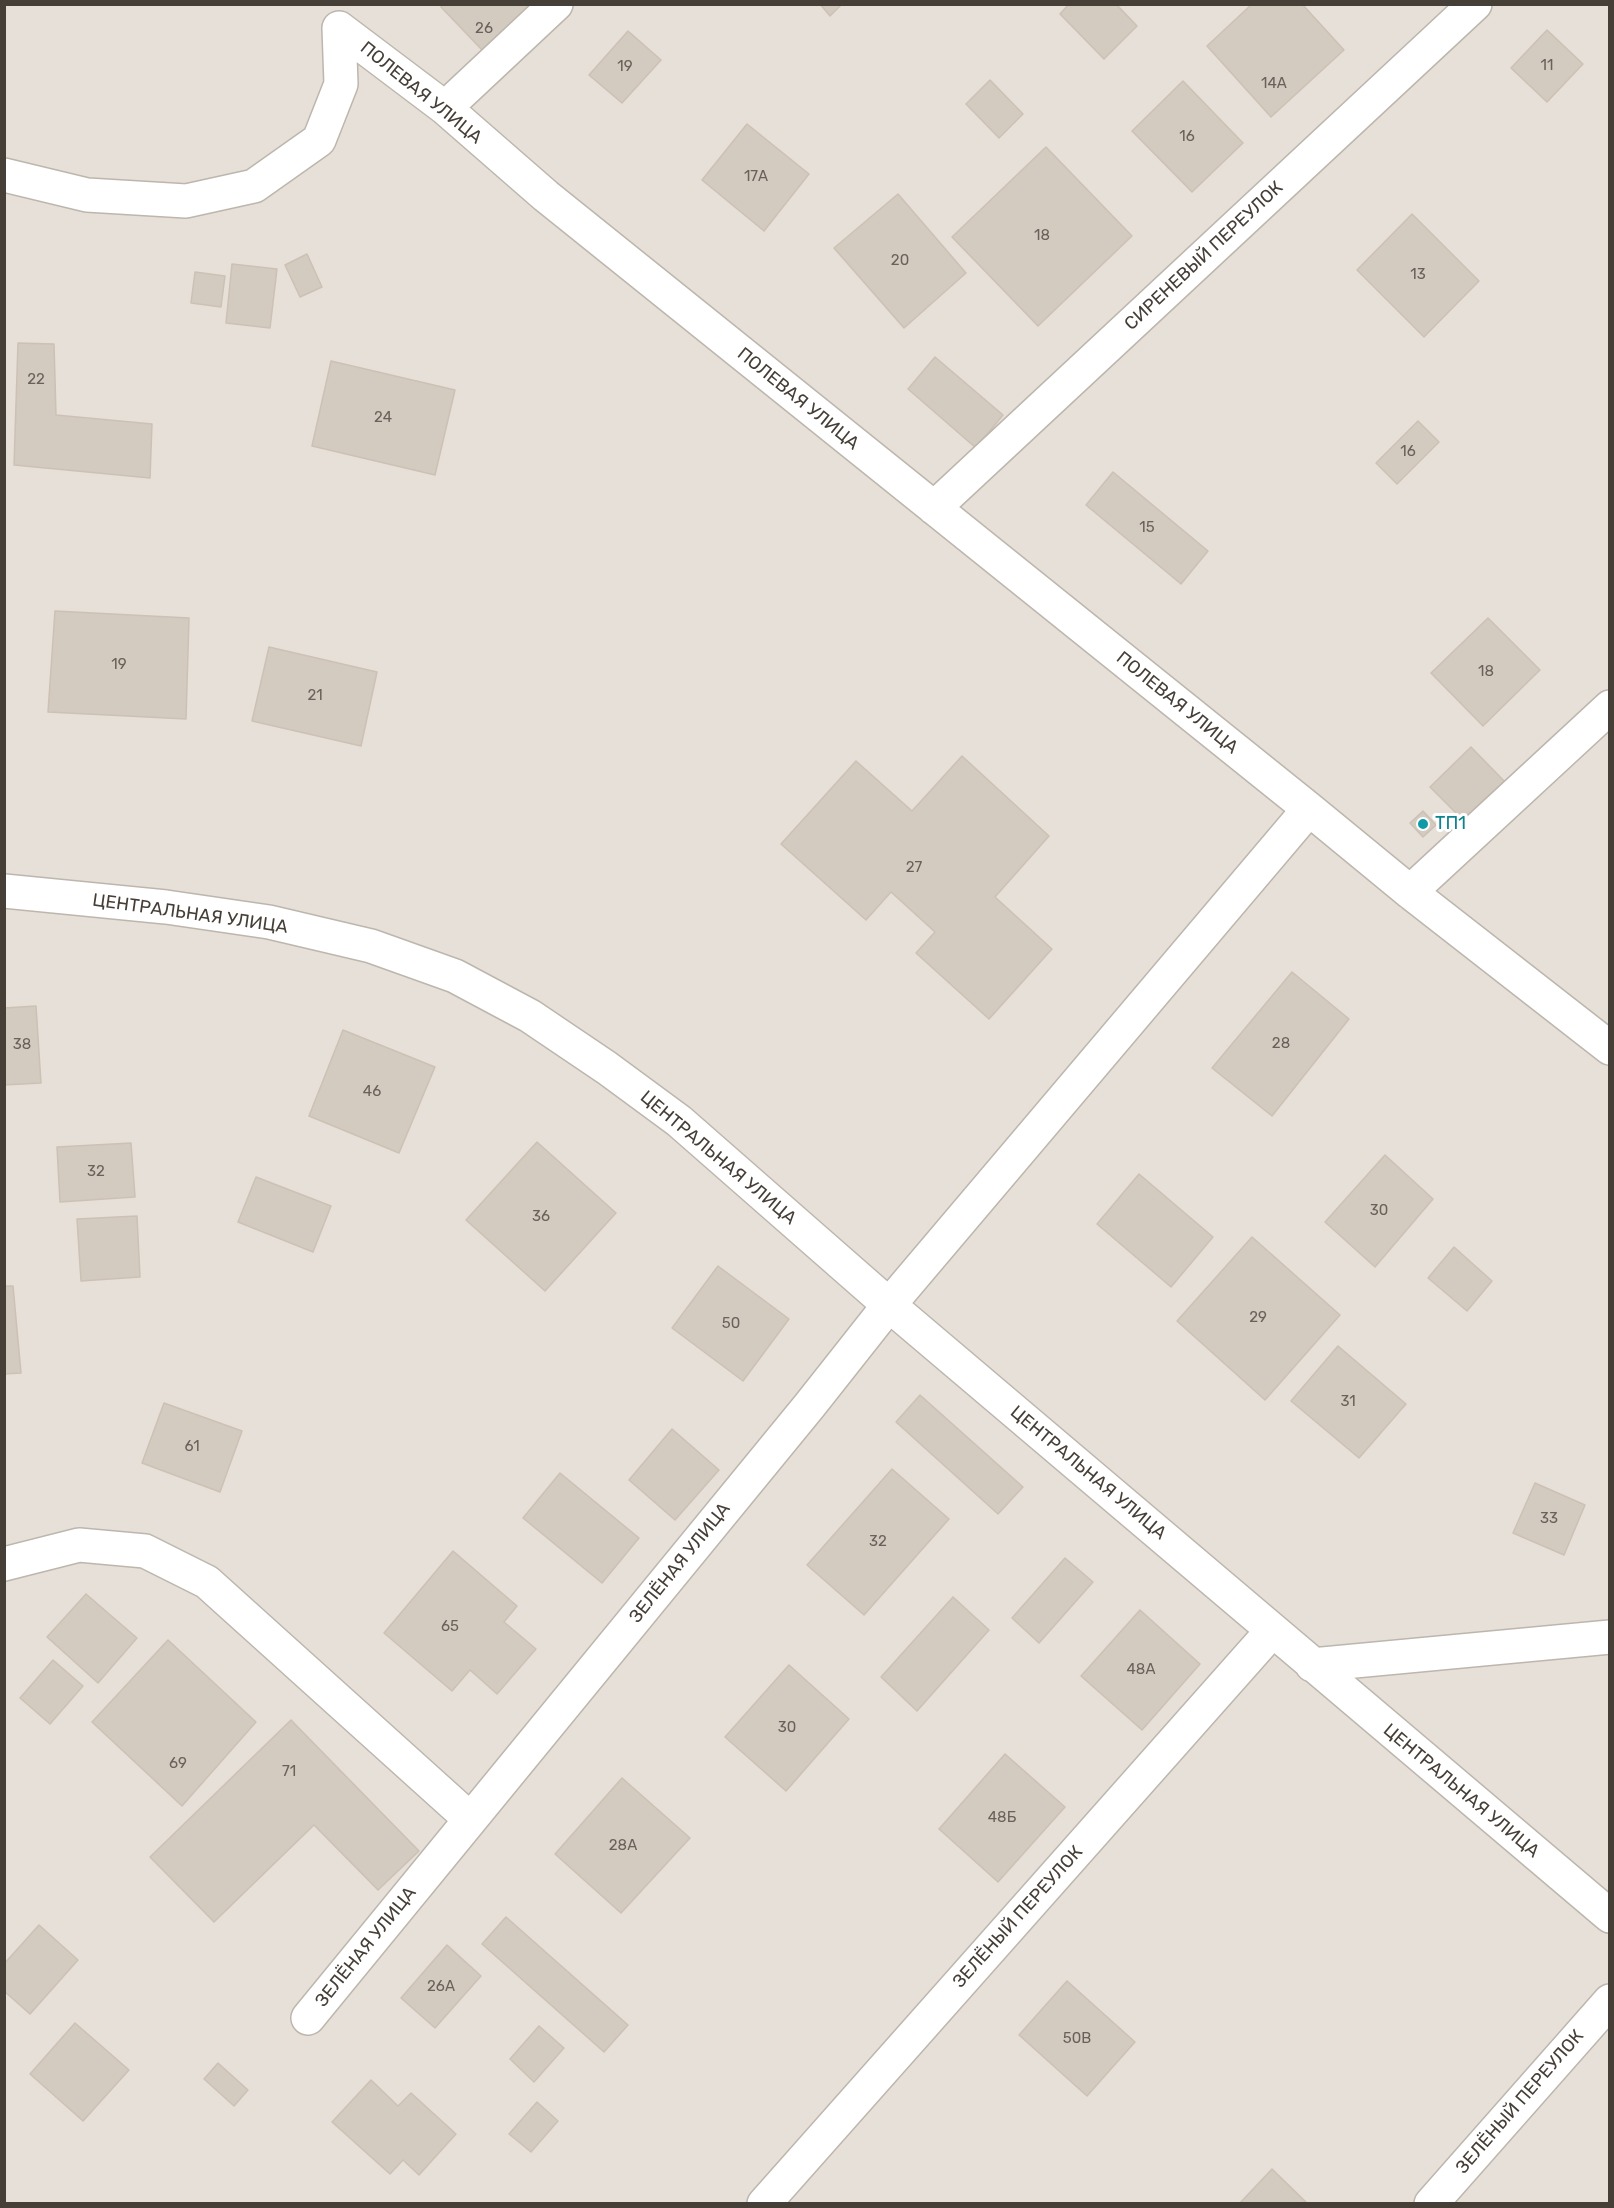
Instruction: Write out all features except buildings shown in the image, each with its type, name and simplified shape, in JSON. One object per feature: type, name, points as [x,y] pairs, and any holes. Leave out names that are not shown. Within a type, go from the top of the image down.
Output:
[{"type":"street","points":[[445,108],[556,4]]},
{"type":"street","name":"СИРЕНЕВЫЙ ПЕРЕУЛОК","points":[[934,507],[1474,4]]},
{"type":"street","name":"ПОЛЕВАЯ УЛИЦА","points":[[337,16],[546,196],[1310,809],[1410,892],[1610,1048]]},
{"type":"street","name":"ПОЛЕВАЯ УЛИЦА","points":[[4,176],[87,195],[186,201],[254,186],[319,140],[341,84],[337,16]]},
{"type":"street","points":[[1410,892],[1610,707]]},
{"type":"street","name":"ЗЕЛЁНАЯ УЛИЦА","points":[[308,2018],[889,1305],[1310,809]]},
{"type":"street","name":"ЦЕНТРАЛЬНАЯ УЛИЦА","points":[[4,891],[166,907],[269,922],[371,946],[455,976],[530,1016],[607,1068],[679,1121],[889,1305],[1610,1916]]},
{"type":"street","points":[[4,1564],[79,1545],[145,1551],[207,1581],[470,1819]]},
{"type":"street","name":"ЗЕЛЁНЫЙ ПЕРЕУЛОК","points":[[764,2204],[1272,1631]]},
{"type":"street","points":[[1312,1665],[1610,1637]]},
{"type":"street","name":"ЗЕЛЁНЫЙ ПЕРЕУЛОК","points":[[1431,2204],[1610,2001]]},
{"type":"shaded area","points":[[5,5],[1609,5],[1609,2203],[5,2203]]},
{"type":"place","name":"ТП1","points":[[1423,824]]}]
